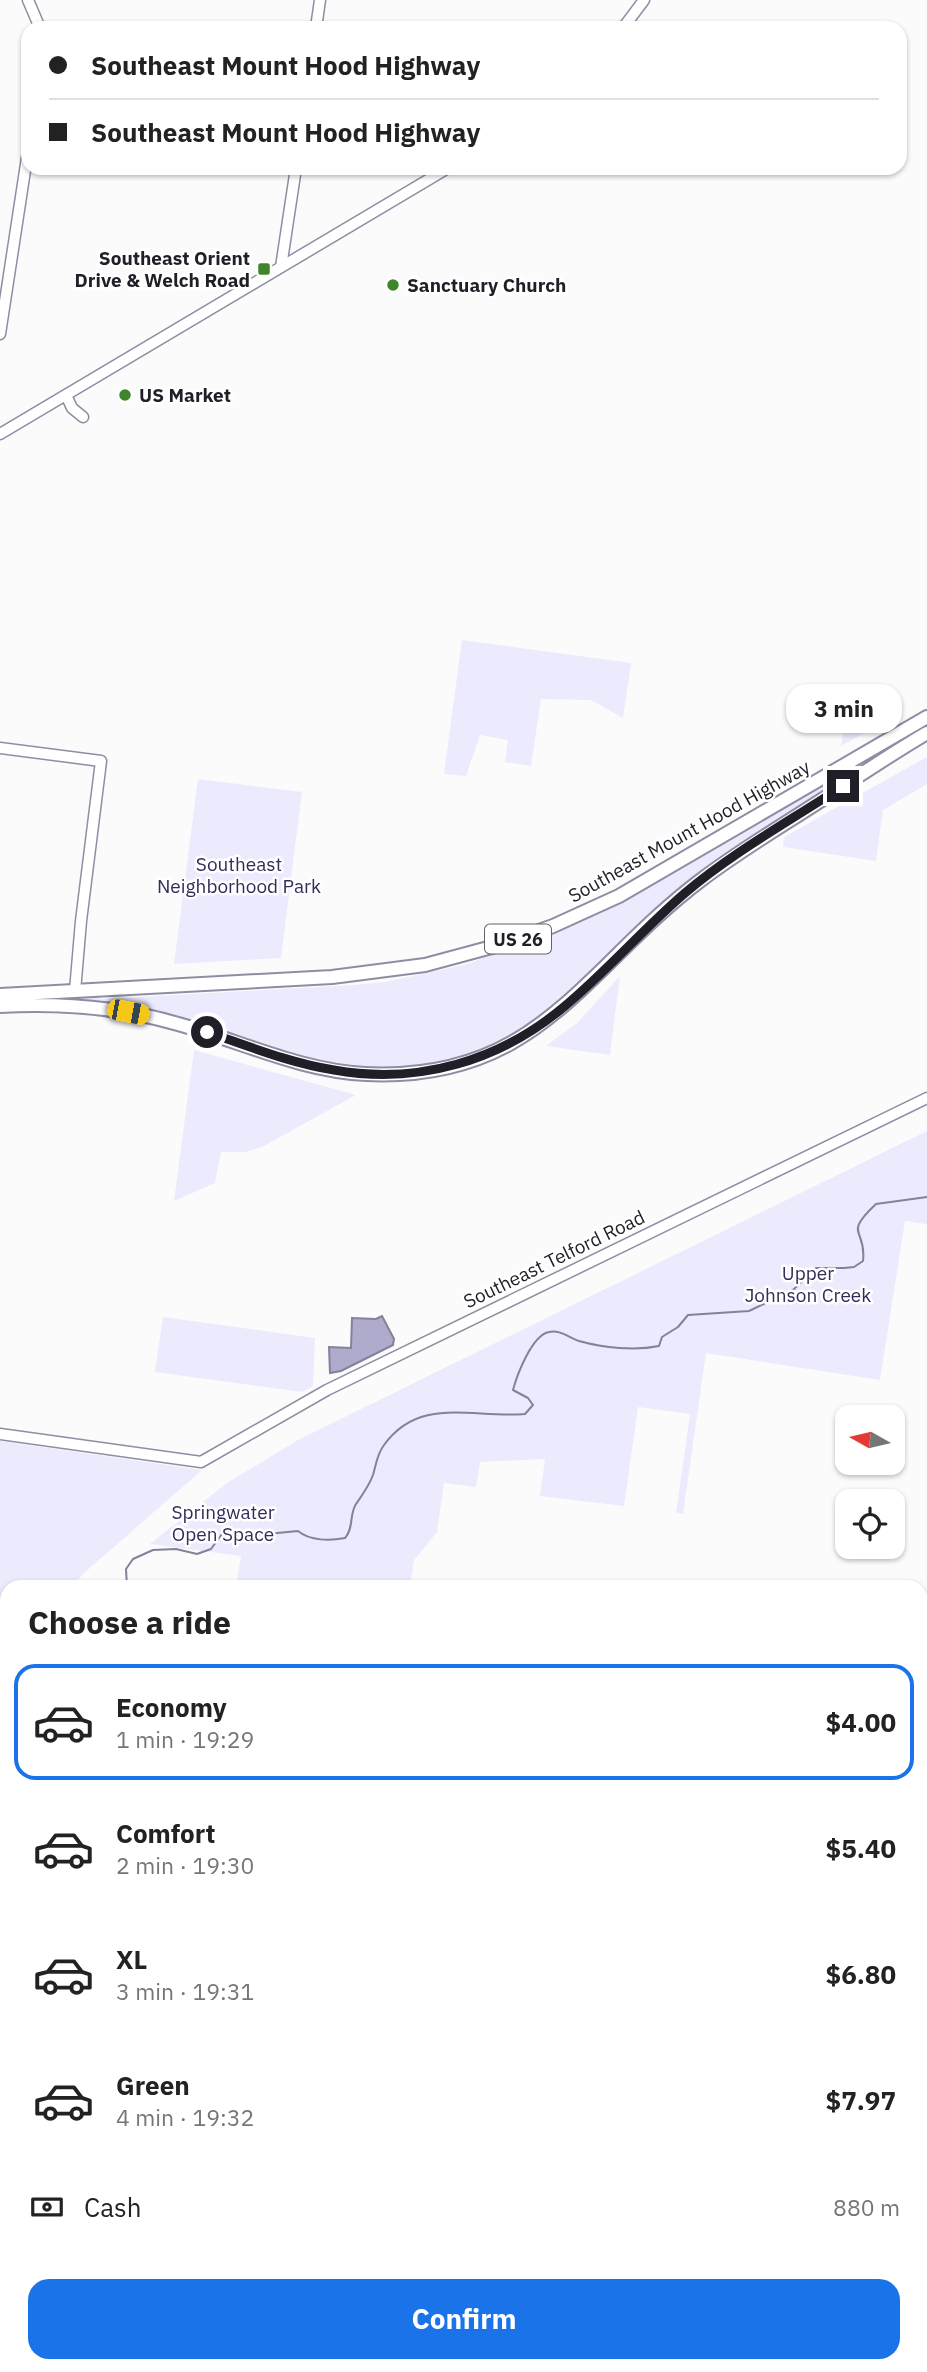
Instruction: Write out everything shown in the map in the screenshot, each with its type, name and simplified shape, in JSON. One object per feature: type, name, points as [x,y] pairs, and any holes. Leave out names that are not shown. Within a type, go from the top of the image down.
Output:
[{"type":"highway","name":"Southeast Mount Hood Highway","points":[[1,1002],[72,997],[75,991],[363,974],[425,965],[502,944],[553,926],[619,896],[927,717]]},
{"type":"highway","name":"Southeast Mount Hood Highway","points":[[1,1002],[128,1012],[180,1024],[304,1064],[353,1073],[405,1074],[459,1065],[494,1052],[536,1029],[577,996],[663,912],[702,879],[926,733]]},
{"type":"street","points":[[28,0],[37,21]]},
{"type":"street","points":[[317,21],[320,0]]},
{"type":"street","points":[[628,21],[644,0]]},
{"type":"street","points":[[0,334],[24,175]]},
{"type":"street","points":[[281,267],[295,175]]},
{"type":"street","points":[[0,434],[436,175]]},
{"type":"street","points":[[66,395],[72,408],[83,417]]},
{"type":"street","points":[[0,748],[102,761],[81,920],[75,991]]},
{"type":"street","name":"Southeast Telford Road","points":[[0,1434],[201,1462],[327,1390],[927,1098]]},
{"type":"green space","points":[[462,640],[631,663],[623,718],[591,700],[541,699],[531,766],[505,762],[508,740],[480,735],[466,776],[444,774]]},
{"type":"green space","points":[[848,692],[899,699],[895,716],[841,746]]},
{"type":"green space","points":[[901,738],[903,742],[702,872],[551,1008],[522,1029],[461,1057],[429,1065],[395,1068],[322,1062],[161,1013],[74,1000],[78,996],[99,995],[102,999],[354,985],[385,982],[468,964],[560,928]]},
{"type":"green space","points":[[927,757],[927,784],[883,810],[876,861],[783,847],[784,837]]},
{"type":"green space","name":"Southeast Neighborhood Park","points":[[198,779],[302,792],[281,958],[174,964]]},
{"type":"green space","points":[[620,976],[610,1055],[546,1046],[577,1023]]},
{"type":"green space","points":[[194,1050],[356,1095],[262,1147],[246,1152],[221,1152],[215,1183],[174,1201]]},
{"type":"green space","name":"Upper Johnson Creek","points":[[927,1131],[927,1224],[905,1221],[880,1380],[706,1353],[683,1514],[676,1513],[690,1414],[638,1407],[624,1506],[540,1496],[545,1459],[480,1462],[476,1487],[444,1483],[437,1532],[414,1560],[411,1580],[237,1580],[241,1556],[150,1544],[227,1483],[298,1440]]},
{"type":"green space","points":[[163,1317],[315,1338],[313,1386],[302,1392],[155,1372]]},
{"type":"green space","points":[[0,1441],[202,1470],[78,1580],[0,1580]]},
{"type":"shaded area","points":[[382,1316],[394,1339],[393,1345],[341,1371],[330,1373],[329,1347],[351,1348],[352,1318],[376,1319]]},
{"type":"waterway","points":[[127,1580],[126,1569],[133,1559],[153,1550],[176,1549],[197,1554],[211,1549],[222,1534],[246,1536],[298,1531],[308,1537],[320,1539],[345,1538],[350,1530],[354,1508],[366,1490],[380,1452],[398,1430],[414,1420],[431,1415],[525,1414],[533,1405],[528,1398],[513,1390],[526,1356],[543,1335],[557,1332],[579,1341],[619,1348],[659,1346],[662,1337],[678,1327],[688,1315],[749,1311],[793,1290],[816,1268],[854,1267],[863,1261],[858,1227],[876,1204],[927,1197]]},
{"type":"place","name":"Southeast Orient Drive & Welch Road","points":[[264,269]]},
{"type":"place","name":"Sanctuary Church","points":[[393,285]]},
{"type":"place","name":"US Market","points":[[125,395]]},
{"type":"route","points":[[207,1032],[304,1064],[353,1073],[395,1075],[424,1072],[459,1065],[487,1055],[536,1029],[555,1015],[663,912],[702,879],[843,786]]},
{"type":"park label","name":"Springwater Open Space","points":[[223,1523]]}]
